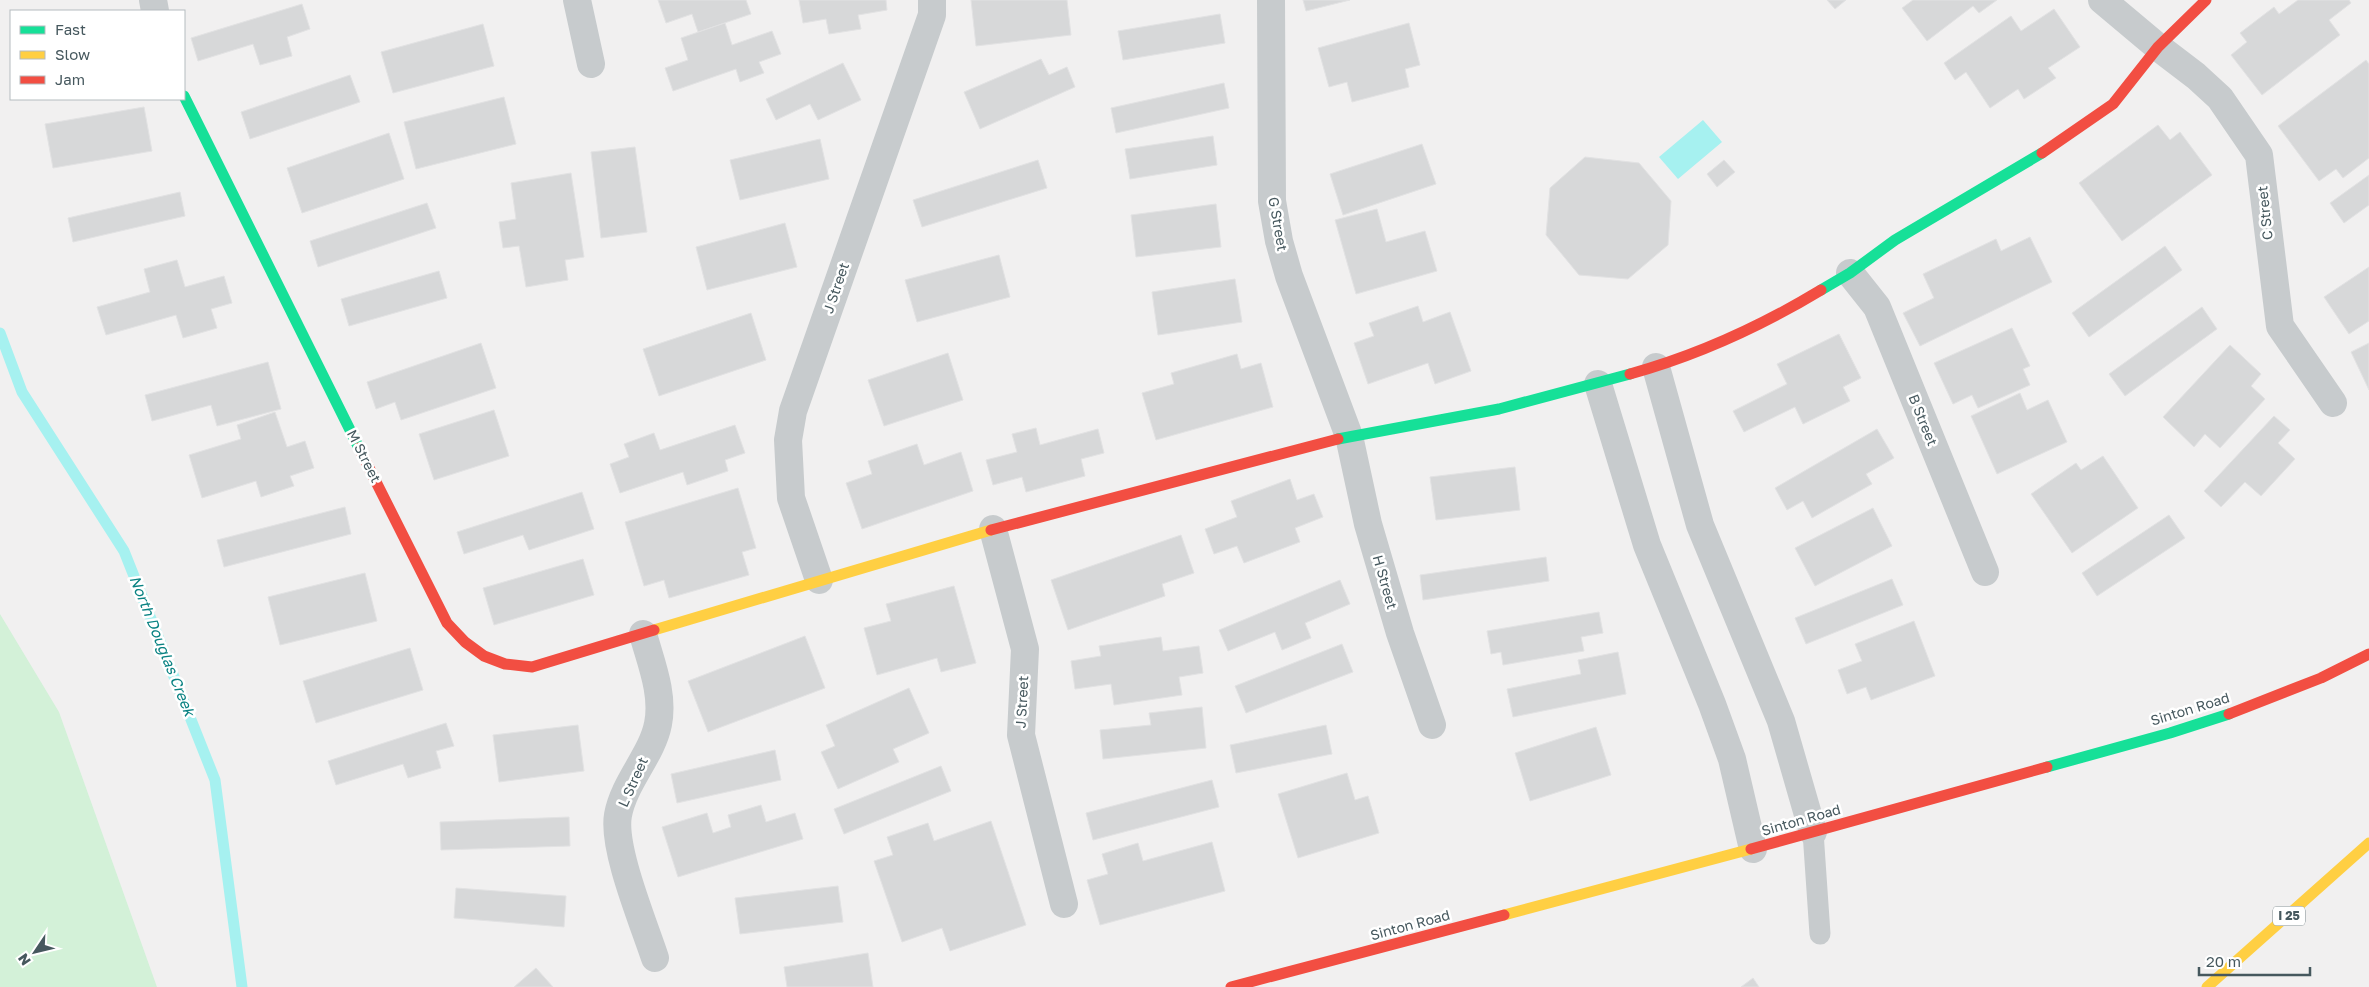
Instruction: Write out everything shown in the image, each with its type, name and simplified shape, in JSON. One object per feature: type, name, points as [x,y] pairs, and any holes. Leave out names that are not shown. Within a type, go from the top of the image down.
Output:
[{"type":"main road","name":"M Street","points":[[185,98],[447,623],[466,645],[487,657],[509,666],[532,667],[993,528],[1349,436],[1500,409],[1656,367],[1776,317],[1850,273],[1895,240],[2040,154],[2113,104],[2158,47],[2206,0]]},
{"type":"main road","name":"Sinton Road","points":[[1231,987],[1261,983],[1754,849],[2190,726],[2303,686],[2369,654]]},
{"type":"main road","name":"I 25","points":[[2207,987],[2369,843]]},
{"type":"street","points":[[578,0],[591,64]]},
{"type":"street","name":"J Street","points":[[819,580],[791,498],[788,440],[793,411],[932,15],[932,0]]},
{"type":"street","name":"G Street","points":[[1271,0],[1272,200],[1279,241],[1289,276],[1349,436]]},
{"type":"street","name":"C Street","points":[[2102,0],[2196,76],[2220,98],[2259,155],[2280,326],[2333,403]]},
{"type":"street","name":"B Street","points":[[1850,273],[1877,307],[1985,572]]},
{"type":"street","points":[[1656,367],[1700,525],[1781,721],[1813,832]]},
{"type":"street","points":[[1598,384],[1647,546],[1712,704],[1732,759],[1754,849]]},
{"type":"street","name":"H Street","points":[[1349,436],[1368,524],[1400,633],[1432,724]]},
{"type":"street","name":"J Street","points":[[993,528],[1024,649],[1020,735],[1064,904]]},
{"type":"street","name":"L Street","points":[[643,634],[660,694],[658,724],[630,782],[618,815],[618,844],[655,958]]},
{"type":"lane","points":[[1813,832],[1820,934]]},
{"type":"green space","points":[[0,614],[59,712],[157,987],[0,987]]},
{"type":"water","points":[[1703,120],[1722,142],[1678,179],[1659,157]]},
{"type":"building","points":[[658,0],[746,0],[751,14],[698,32],[692,14],[666,23]]},
{"type":"building","points":[[799,0],[886,0],[887,10],[858,15],[861,29],[829,34],[826,19],[803,23]]},
{"type":"building","points":[[971,0],[1067,0],[1071,35],[976,46]]},
{"type":"building","points":[[1303,0],[1350,0],[1306,11]]},
{"type":"building","points":[[1827,0],[1846,0],[1835,9]]},
{"type":"building","points":[[1913,0],[1997,0],[1979,13],[1973,6],[1927,41],[1902,8]]},
{"type":"building","points":[[2298,0],[2349,0],[2351,3],[2329,20],[2340,35],[2262,95],[2231,55],[2247,42],[2240,33],[2274,7],[2279,14]]},
{"type":"building","points":[[302,4],[310,29],[287,37],[292,56],[260,65],[253,44],[198,61],[191,38]]},
{"type":"building","points":[[2054,9],[2080,47],[2048,68],[2056,78],[2024,99],[2018,89],[1990,108],[1966,72],[1955,80],[1944,63],[2011,16],[2021,31]]},
{"type":"building","points":[[1220,14],[1225,43],[1123,60],[1118,31]]},
{"type":"building","points":[[725,23],[732,45],[772,31],[781,54],[759,62],[764,73],[740,82],[736,69],[673,91],[665,68],[688,60],[681,38]]},
{"type":"building","points":[[1409,23],[1420,65],[1405,69],[1409,87],[1352,102],[1347,82],[1329,87],[1318,48]]},
{"type":"building","points":[[483,24],[494,66],[393,93],[381,52]]},
{"type":"building","points":[[1041,59],[1049,75],[1067,67],[1075,87],[980,129],[964,92]]},
{"type":"building","points":[[2366,60],[2369,64],[2369,158],[2343,178],[2336,169],[2319,181],[2278,126]]},
{"type":"building","points":[[843,63],[861,100],[818,120],[810,104],[776,120],[766,99]]},
{"type":"building","points":[[350,75],[360,102],[250,139],[241,112]]},
{"type":"building","points":[[1224,83],[1229,108],[1116,133],[1111,108]]},
{"type":"building","points":[[504,97],[516,144],[416,169],[404,122]]},
{"type":"building","points":[[144,107],[152,151],[53,168],[45,124]]},
{"type":"building","points":[[2158,125],[2170,140],[2180,132],[2212,175],[2122,241],[2079,183]]},
{"type":"building","points":[[389,133],[404,179],[302,213],[287,168]]},
{"type":"building","points":[[1213,136],[1217,165],[1130,179],[1125,149]]},
{"type":"building","points":[[820,139],[829,179],[740,200],[730,160]]},
{"type":"building","points":[[1422,144],[1436,184],[1343,215],[1330,174]]},
{"type":"building","points":[[635,147],[647,232],[601,238],[591,152]]},
{"type":"building","points":[[1585,157],[1639,163],[1671,201],[1668,245],[1628,279],[1579,275],[1546,235],[1550,188]]},
{"type":"building","points":[[1038,160],[1047,188],[922,227],[913,200]]},
{"type":"building","points":[[1724,160],[1735,172],[1717,187],[1707,174]]},
{"type":"building","points":[[571,173],[584,257],[565,260],[568,280],[526,287],[519,246],[503,248],[499,222],[516,219],[511,183]]},
{"type":"building","points":[[2369,175],[2369,205],[2344,223],[2330,203]]},
{"type":"building","points":[[180,192],[185,216],[73,242],[68,218]]},
{"type":"building","points":[[427,203],[436,228],[318,267],[310,241]]},
{"type":"building","points":[[1216,204],[1221,247],[1136,257],[1131,215]]},
{"type":"building","points":[[1377,209],[1386,242],[1425,231],[1437,271],[1356,294],[1335,220]]},
{"type":"building","points":[[785,223],[797,267],[707,290],[696,247]]},
{"type":"building","points":[[2030,237],[2052,282],[1920,346],[1903,313],[1934,298],[1923,274],[1996,239],[2001,251]]},
{"type":"building","points":[[2165,246],[2182,270],[2089,337],[2072,313]]},
{"type":"building","points":[[999,255],[1010,297],[917,322],[905,280]]},
{"type":"building","points":[[177,260],[185,287],[224,276],[232,303],[211,309],[217,328],[183,338],[176,315],[106,335],[97,307],[150,292],[144,269]]},
{"type":"building","points":[[2369,267],[2369,321],[2349,334],[2324,297]]},
{"type":"building","points":[[439,271],[447,298],[349,326],[341,299]]},
{"type":"building","points":[[1235,279],[1242,322],[1158,335],[1152,292]]},
{"type":"building","points":[[1418,306],[1423,322],[1450,312],[1471,371],[1435,384],[1428,363],[1368,384],[1354,343],[1374,336],[1369,323]]},
{"type":"building","points":[[2202,307],[2217,329],[2125,396],[2109,374]]},
{"type":"building","points":[[751,313],[766,360],[659,396],[643,349]]},
{"type":"building","points":[[2012,328],[2030,366],[2023,369],[2030,385],[1978,408],[1972,395],[1953,404],[1934,363]]},
{"type":"building","points":[[1839,334],[1861,378],[1843,387],[1850,401],[1803,424],[1795,407],[1744,432],[1733,411],[1787,384],[1777,364]]},
{"type":"building","points":[[481,343],[496,388],[401,420],[395,402],[376,409],[367,382]]},
{"type":"building","points":[[2369,343],[2369,390],[2351,352]]},
{"type":"building","points":[[2230,345],[2261,374],[2251,386],[2265,399],[2220,448],[2205,434],[2194,447],[2163,417]]},
{"type":"building","points":[[948,353],[963,400],[884,426],[868,380]]},
{"type":"building","points":[[1237,354],[1241,369],[1261,363],[1273,407],[1156,440],[1142,393],[1174,384],[1171,373]]},
{"type":"building","points":[[268,362],[281,409],[217,426],[211,405],[152,421],[145,395]]},
{"type":"building","points":[[2020,393],[2027,410],[2048,400],[2067,442],[1997,474],[1971,416]]},
{"type":"building","points":[[494,410],[509,456],[434,480],[419,434]]},
{"type":"building","points":[[275,412],[287,447],[305,441],[314,468],[290,476],[294,486],[261,497],[256,481],[202,498],[189,455],[241,439],[237,425]]},
{"type":"building","points":[[2274,416],[2290,430],[2278,443],[2295,459],[2261,496],[2245,482],[2221,507],[2204,491]]},
{"type":"building","points":[[735,425],[745,453],[725,460],[728,471],[687,485],[683,472],[620,493],[610,464],[629,457],[624,444],[654,433],[660,450]]},
{"type":"building","points":[[1036,428],[1040,445],[1098,429],[1104,453],[1081,459],[1085,476],[1026,492],[1022,477],[993,485],[986,460],[1017,452],[1012,434]]},
{"type":"building","points":[[1877,429],[1894,458],[1866,474],[1872,484],[1812,518],[1803,501],[1787,510],[1775,488]]},
{"type":"building","points":[[917,444],[924,465],[961,452],[973,491],[862,529],[846,483],[872,474],[868,461]]},
{"type":"building","points":[[2103,456],[2138,508],[2072,553],[2031,494],[2076,463],[2081,470]]},
{"type":"building","points":[[1515,467],[1520,510],[1436,520],[1430,477]]},
{"type":"building","points":[[1290,479],[1297,500],[1314,494],[1323,517],[1295,528],[1300,542],[1244,563],[1237,546],[1214,554],[1205,529],[1237,517],[1231,501]]},
{"type":"building","points":[[738,488],[756,548],[742,552],[749,575],[669,598],[664,580],[644,586],[625,522]]},
{"type":"building","points":[[582,492],[594,529],[529,550],[523,535],[464,554],[457,532]]},
{"type":"building","points":[[345,507],[351,534],[224,567],[217,540]]},
{"type":"building","points":[[1873,508],[1892,546],[1815,586],[1795,548]]},
{"type":"building","points":[[2169,515],[2185,538],[2097,596],[2082,573]]},
{"type":"building","points":[[1181,535],[1194,573],[1162,584],[1165,596],[1068,630],[1051,580]]},
{"type":"building","points":[[1546,557],[1549,581],[1423,600],[1420,575]]},
{"type":"building","points":[[583,559],[594,595],[494,625],[483,588]]},
{"type":"building","points":[[365,573],[377,621],[280,645],[268,597]]},
{"type":"building","points":[[1892,579],[1903,605],[1806,644],[1795,618]]},
{"type":"building","points":[[1340,580],[1350,604],[1305,623],[1311,638],[1282,650],[1275,632],[1228,651],[1219,630]]},
{"type":"building","points":[[954,586],[976,663],[941,672],[937,658],[877,675],[864,628],[891,621],[886,604]]},
{"type":"building","points":[[1599,612],[1603,633],[1581,637],[1584,651],[1503,665],[1501,652],[1491,654],[1487,631]]},
{"type":"building","points":[[1914,621],[1935,676],[1871,700],[1866,687],[1847,694],[1838,670],[1862,661],[1855,644]]},
{"type":"building","points":[[805,636],[825,688],[708,732],[688,681]]},
{"type":"building","points":[[1161,637],[1163,651],[1199,646],[1203,673],[1179,677],[1182,695],[1114,705],[1111,684],[1075,689],[1071,661],[1101,656],[1099,646]]},
{"type":"building","points":[[1342,644],[1353,672],[1246,713],[1235,686]]},
{"type":"building","points":[[410,648],[423,690],[316,723],[303,681]]},
{"type":"building","points":[[1618,652],[1626,694],[1513,717],[1507,689],[1581,674],[1578,660]]},
{"type":"building","points":[[909,688],[929,733],[893,749],[899,762],[838,789],[821,752],[835,746],[826,725]]},
{"type":"building","points":[[1202,707],[1206,748],[1103,759],[1100,730],[1151,725],[1149,713]]},
{"type":"building","points":[[446,723],[454,746],[436,751],[441,768],[408,778],[403,764],[336,785],[328,761]]},
{"type":"building","points":[[578,725],[584,771],[499,782],[493,735]]},
{"type":"building","points":[[1326,725],[1332,754],[1236,773],[1230,745]]},
{"type":"building","points":[[1596,727],[1611,775],[1530,801],[1515,753]]},
{"type":"building","points":[[775,750],[781,780],[677,803],[671,774]]},
{"type":"building","points":[[941,766],[951,791],[844,834],[834,809]]},
{"type":"building","points":[[1347,773],[1355,800],[1368,796],[1379,833],[1298,858],[1278,794]]},
{"type":"building","points":[[1212,780],[1219,807],[1093,840],[1086,813]]},
{"type":"building","points":[[761,805],[766,822],[795,813],[803,839],[678,877],[662,827],[707,813],[713,833],[731,827],[728,815]]},
{"type":"building","points":[[569,817],[570,846],[441,850],[440,822]]},
{"type":"building","points":[[991,821],[1026,925],[950,951],[942,928],[902,942],[874,861],[893,855],[887,837],[928,823],[934,841]]},
{"type":"building","points":[[1212,842],[1225,891],[1100,925],[1087,880],[1108,874],[1102,854],[1138,843],[1143,861]]},
{"type":"building","points":[[838,886],[843,922],[740,934],[735,898]]},
{"type":"building","points":[[456,888],[566,896],[564,927],[454,918]]},
{"type":"building","points":[[868,953],[873,987],[787,987],[784,967]]},
{"type":"building","points":[[536,968],[553,987],[514,987]]},
{"type":"building","points":[[1753,978],[1759,987],[1741,987]]},
{"type":"waterway","name":"North Douglas Creek","points":[[0,333],[22,392],[124,551],[215,780],[242,987]]},
{"type":"traffic: fast","points":[[185,98],[359,448]]},
{"type":"traffic: fast","points":[[1821,290],[1850,273],[1895,240],[2042,153]]},
{"type":"traffic: fast","points":[[1338,439],[1499,409],[1630,374]]},
{"type":"traffic: fast","points":[[2047,767],[2170,733],[2229,714]]},
{"type":"traffic: slow","points":[[654,630],[991,530]]},
{"type":"traffic: slow","points":[[2207,987],[2369,843]]},
{"type":"traffic: slow","points":[[1504,915],[1751,849]]},
{"type":"traffic: jam","points":[[2042,153],[2113,104],[2158,47],[2206,0]]},
{"type":"traffic: jam","points":[[1630,374],[1704,349],[1776,315],[1821,290]]},
{"type":"traffic: jam","points":[[991,530],[1338,439]]},
{"type":"traffic: jam","points":[[359,448],[447,623],[465,642],[484,656],[505,664],[532,667],[654,630]]},
{"type":"traffic: jam","points":[[2229,714],[2321,678],[2369,654]]},
{"type":"traffic: jam","points":[[1751,849],[2047,767]]},
{"type":"traffic: jam","points":[[1231,987],[1504,915]]}]
